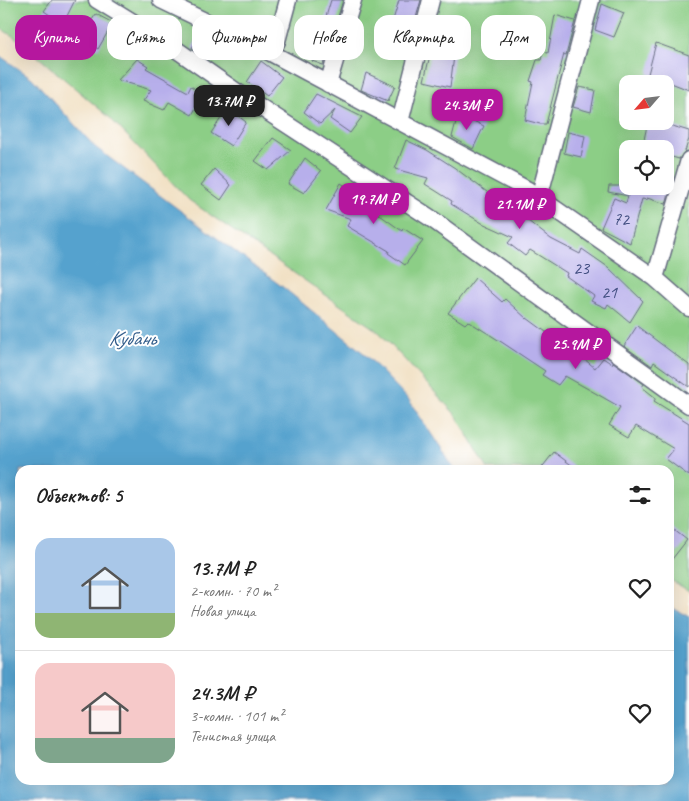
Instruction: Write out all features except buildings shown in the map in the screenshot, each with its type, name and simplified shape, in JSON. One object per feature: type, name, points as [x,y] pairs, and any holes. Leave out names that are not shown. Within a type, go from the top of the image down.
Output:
[{"type":"street","points":[[97,0],[167,43],[237,92],[429,217],[689,404]]},
{"type":"street","points":[[161,0],[196,15]]},
{"type":"street","points":[[284,15],[288,0]]},
{"type":"street","points":[[328,84],[354,0]]},
{"type":"street","points":[[400,122],[431,0]]},
{"type":"street","points":[[539,198],[591,0]]},
{"type":"street","points":[[284,54],[328,84],[528,190],[655,278],[689,308]]},
{"type":"street","points":[[655,278],[689,160]]},
{"type":"green space","points":[[0,0],[689,0],[689,591],[674,582],[674,465],[486,465],[456,415],[379,332],[189,200],[109,117],[42,60],[97,60],[97,15],[15,15],[15,37],[0,28]]},
{"type":"water","name":"Кубань","points":[[0,56],[32,78],[95,147],[284,288],[366,355],[409,400],[452,465],[15,465],[15,785],[674,785],[674,609],[689,617],[689,801],[0,801]]}]
